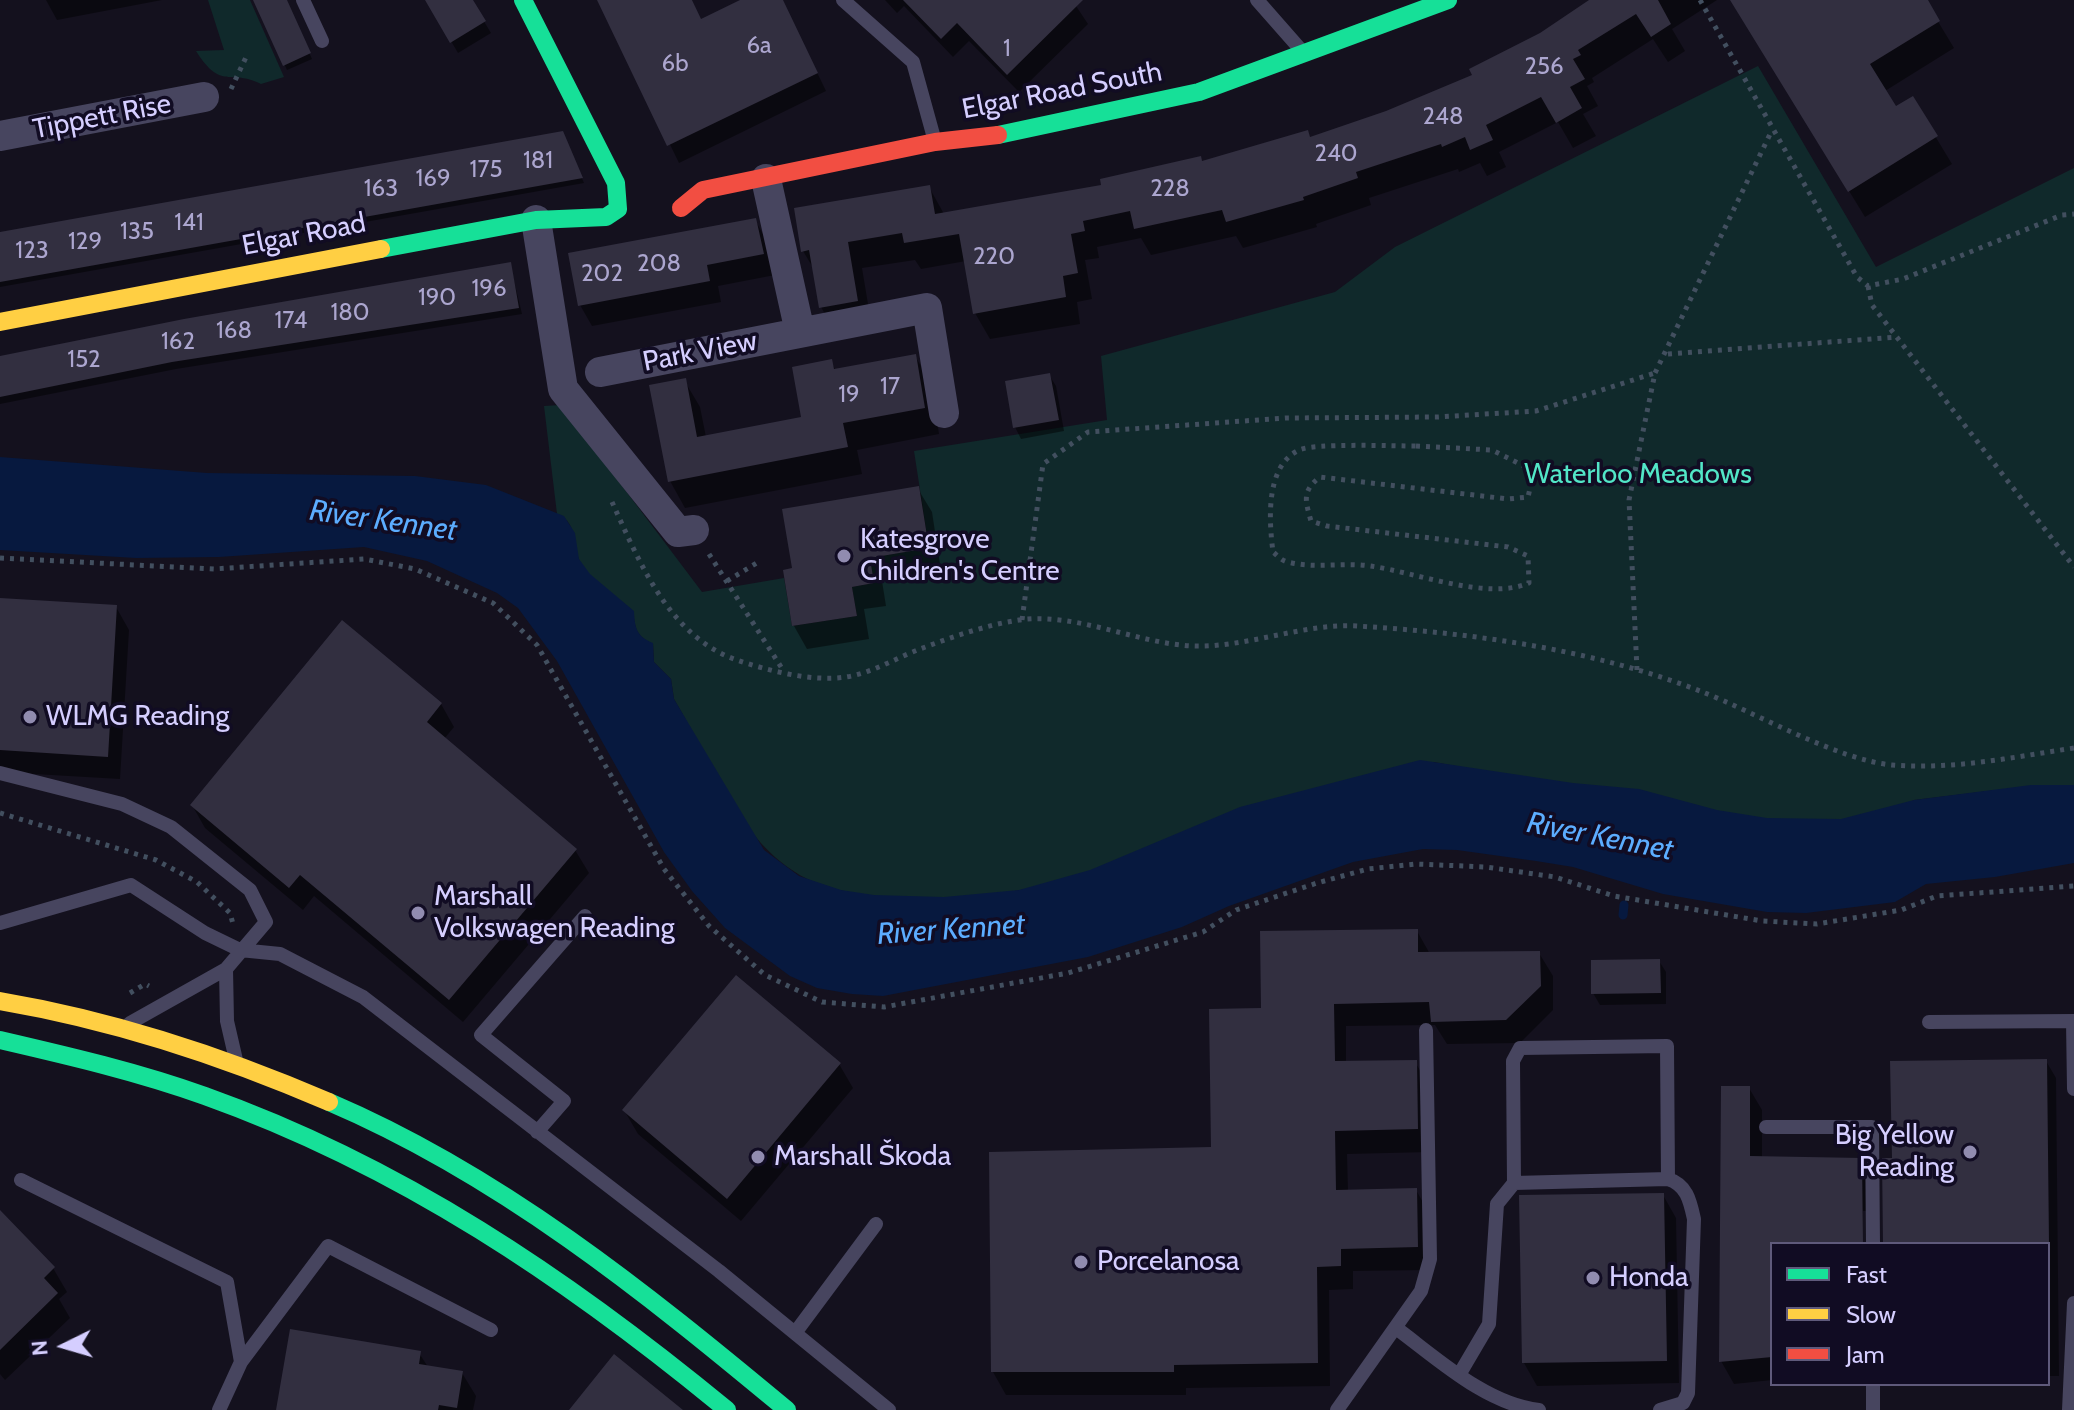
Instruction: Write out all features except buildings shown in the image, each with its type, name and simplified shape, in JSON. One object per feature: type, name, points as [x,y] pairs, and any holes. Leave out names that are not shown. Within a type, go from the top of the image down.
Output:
[{"type":"main road","name":"Elgar Road","points":[[0,322],[536,220],[606,217],[618,209],[616,183],[523,0]]},
{"type":"main road","name":"Elgar Road South","points":[[681,208],[703,190],[935,142],[1021,133],[1199,92],[1448,0]]},
{"type":"main road","points":[[0,1001],[119,1029],[238,1067],[336,1105],[465,1170],[581,1247],[697,1335],[787,1410]]},
{"type":"main road","points":[[0,1040],[86,1059],[200,1092],[303,1133],[411,1184],[570,1286],[727,1410]]},
{"type":"street","name":"Tippett Rise","points":[[0,136],[204,97]]},
{"type":"street","points":[[766,179],[800,332]]},
{"type":"street","points":[[536,220],[563,389],[678,532],[694,530]]},
{"type":"street","name":"Park View","points":[[600,372],[927,308],[944,413]]},
{"type":"lane","points":[[303,0],[322,41]]},
{"type":"lane","points":[[843,0],[913,62],[935,142]]},
{"type":"lane","points":[[1257,0],[1304,53]]},
{"type":"lane","points":[[0,773],[122,804],[171,827],[250,890],[266,922],[226,969],[170,997],[119,1029]]},
{"type":"lane","points":[[0,923],[131,885],[205,933],[240,950],[280,954],[363,997],[795,1333],[889,1410]]},
{"type":"lane","points":[[537,1132],[564,1101],[481,1035],[585,916]]},
{"type":"lane","points":[[226,969],[227,1021],[238,1067]]},
{"type":"lane","points":[[1929,1022],[2073,1021],[2074,1089]]},
{"type":"lane","points":[[1337,1410],[1421,1291],[1430,1259],[1426,1030]]},
{"type":"lane","points":[[1459,1375],[1489,1324],[1497,1204],[1514,1183],[1513,1061],[1520,1048],[1667,1046],[1668,1179]]},
{"type":"lane","points":[[1766,1127],[1872,1127],[1873,1242]]},
{"type":"lane","points":[[1514,1183],[1668,1179],[1678,1182],[1689,1196],[1694,1219],[1688,1393],[1683,1403],[1660,1410]]},
{"type":"lane","points":[[21,1180],[227,1282],[241,1362]]},
{"type":"lane","points":[[795,1333],[876,1224]]},
{"type":"lane","points":[[219,1410],[241,1362],[328,1246],[491,1330]]},
{"type":"lane","points":[[2069,1410],[2074,1303]]},
{"type":"lane","points":[[1396,1328],[1459,1375],[1518,1407],[1539,1410]]},
{"type":"lane","points":[[1873,1386],[1873,1410]]},
{"type":"path","points":[[1700,0],[1857,277],[1868,286],[1872,305],[2074,567]]},
{"type":"path","points":[[1637,670],[1629,500],[1655,373],[1667,354],[1772,130]]},
{"type":"path","points":[[1868,286],[1903,279],[2062,215],[2074,214]]},
{"type":"path","points":[[1667,354],[1897,337]]},
{"type":"path","points":[[1022,620],[1043,464],[1088,432],[1286,418],[1437,417],[1536,411],[1655,373]]},
{"type":"path","points":[[1416,446],[1492,450],[1526,467],[1532,480],[1528,497],[1508,499],[1320,477],[1309,486],[1304,499],[1311,521],[1327,526],[1508,547],[1528,556],[1531,570],[1529,583],[1514,590],[1368,566],[1313,566],[1284,562],[1273,552],[1273,481],[1282,463],[1300,449],[1416,446]]},
{"type":"path","points":[[621,461],[611,472],[611,499],[662,601],[718,651],[784,671],[824,679],[848,677],[971,632],[1022,620],[1061,622],[1157,643],[1197,646],[1352,626],[1508,641],[1637,670],[1700,691],[1853,757],[1891,765],[1965,765],[2074,748]]},
{"type":"path","points":[[694,530],[784,671]]},
{"type":"path","points":[[0,558],[214,569],[364,559],[415,569],[493,603],[537,645],[664,869],[709,926],[765,975],[822,1002],[884,1007],[1068,973],[1203,932],[1236,910],[1317,883],[1368,869],[1416,864],[1486,867],[1555,877],[1614,896],[1762,921],[1817,924],[1901,910],[1937,896],[2074,886]]},
{"type":"path","points":[[727,581],[760,561]]},
{"type":"green space","points":[[208,0],[250,0],[284,77],[261,84],[220,75],[205,64],[196,51],[224,50]]},
{"type":"green space","name":"Waterloo Meadows","points":[[1758,66],[1876,267],[2074,168],[2074,785],[2031,786],[1914,800],[1843,839],[1434,762],[1089,879],[965,899],[846,900],[849,892],[815,883],[787,866],[762,844],[742,818],[723,790],[674,699],[671,679],[654,662],[653,644],[637,631],[633,611],[588,573],[578,557],[571,526],[557,514],[544,406],[561,405],[702,592],[784,578],[792,626],[857,616],[852,587],[874,583],[870,558],[929,548],[914,451],[1107,420],[1101,356],[1335,292],[1395,247]]},
{"type":"water","name":"River Kennet","points":[[0,457],[207,473],[415,476],[486,485],[564,516],[575,533],[579,559],[590,574],[634,611],[638,631],[653,643],[654,662],[671,679],[674,699],[764,850],[799,876],[841,890],[874,895],[944,897],[1019,890],[1090,870],[1240,807],[1420,760],[1573,783],[1639,789],[1717,810],[1767,818],[1841,819],[1914,800],[2031,785],[2074,785],[2074,863],[1995,877],[1926,884],[1895,902],[1806,913],[1767,912],[1663,894],[1573,867],[1457,850],[1423,849],[1353,862],[1229,906],[1182,927],[1088,957],[883,996],[817,988],[790,976],[725,928],[692,891],[664,852],[557,661],[518,608],[497,593],[427,561],[364,547],[219,557],[136,558],[0,550]]},
{"type":"waterway","points":[[1623,915],[1624,905]]},
{"type":"traffic: fast","points":[[381,249],[536,220],[606,217],[618,209],[616,183],[523,0]]},
{"type":"traffic: fast","points":[[998,135],[1199,92],[1448,0]]},
{"type":"traffic: fast","points":[[0,1040],[180,1087],[277,1124],[347,1156],[480,1230],[544,1272],[727,1410]]},
{"type":"traffic: fast","points":[[329,1102],[392,1131],[512,1200],[625,1280],[787,1410]]},
{"type":"traffic: slow","points":[[0,322],[381,249]]},
{"type":"traffic: slow","points":[[0,1001],[126,1029],[209,1055],[329,1102]]},
{"type":"traffic: jam","points":[[681,208],[703,190],[935,142],[998,135]]},
{"type":"place","name":"Katesgrove Children's Centre","points":[[844,556]]},
{"type":"place","name":"WLMG Reading","points":[[30,717]]},
{"type":"place","name":"Marshall Volkswagen Reading","points":[[418,913]]},
{"type":"place","name":"Big Yellow Reading","points":[[1970,1152]]},
{"type":"place","name":"Marshall Škoda","points":[[758,1157]]},
{"type":"place","name":"Porcelanosa","points":[[1081,1262]]},
{"type":"place","name":"Honda","points":[[1593,1278]]}]
